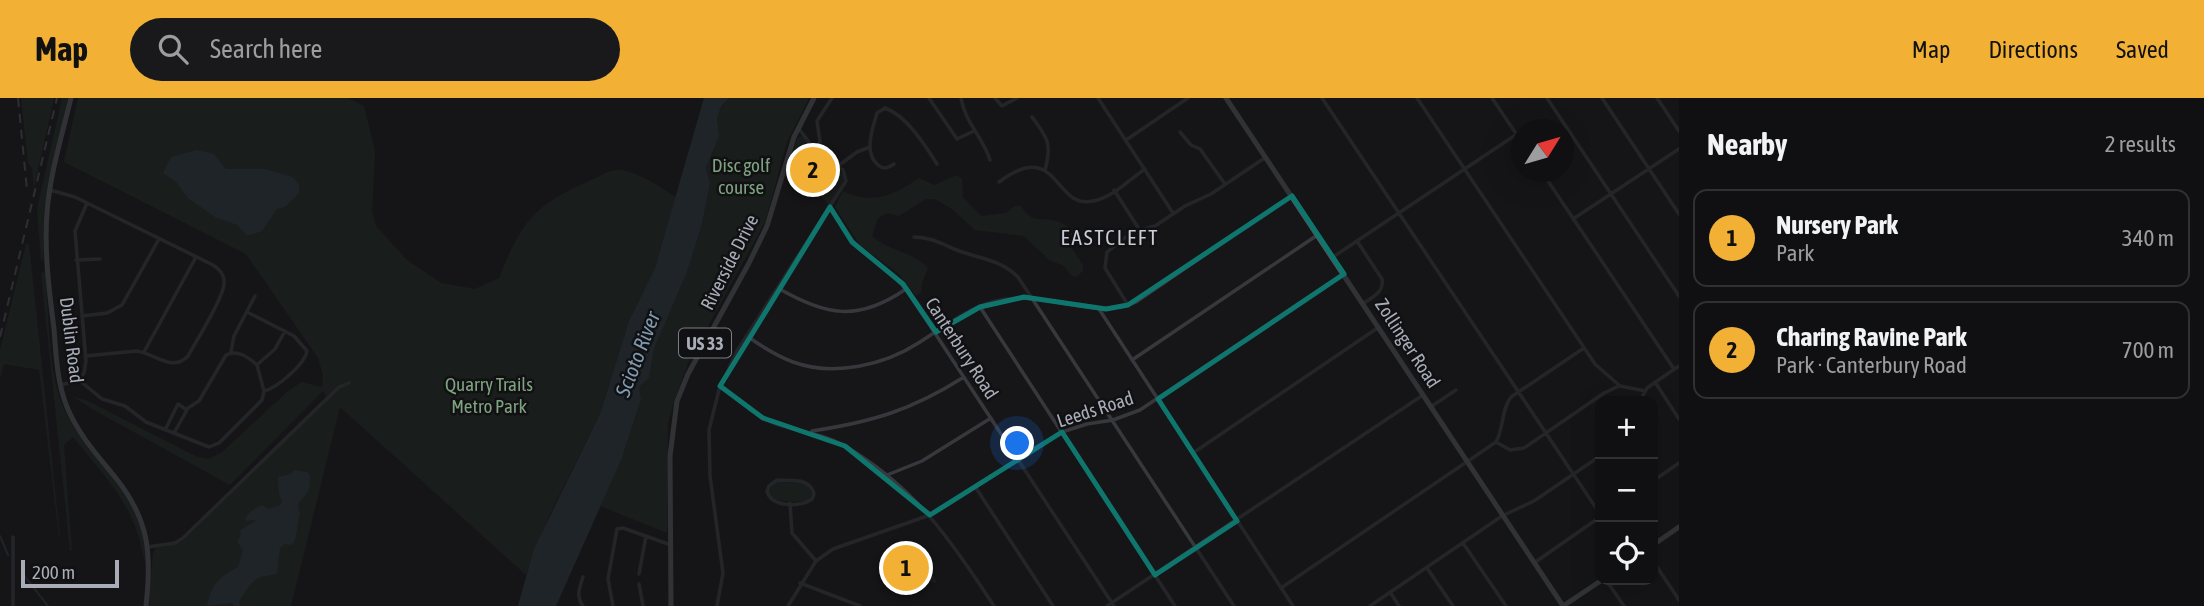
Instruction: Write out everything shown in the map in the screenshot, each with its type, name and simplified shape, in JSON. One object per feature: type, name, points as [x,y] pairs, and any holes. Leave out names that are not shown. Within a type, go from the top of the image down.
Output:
[{"type":"main road","name":"Dublin Road","points":[[71,98],[50,190],[46,246],[61,384],[66,405],[78,430],[127,492],[135,508],[150,559],[146,606]]},
{"type":"main road","name":"Riverside Drive","points":[[671,606],[670,439],[677,401],[688,374],[767,226],[788,152],[814,98]]},
{"type":"main road","name":"Zollinger Road","points":[[1226,98],[1563,606]]},
{"type":"main road","points":[[1658,542],[1679,527]]},
{"type":"main road","points":[[1563,606],[1596,585]]},
{"type":"street","points":[[816,152],[820,142],[817,121],[832,98]]},
{"type":"street","points":[[929,98],[957,139],[974,131]]},
{"type":"street","points":[[961,98],[964,114],[988,151],[990,160]]},
{"type":"street","points":[[995,98],[1002,106],[1017,98]]},
{"type":"street","points":[[1098,98],[1173,213]]},
{"type":"street","points":[[1126,140],[1188,98]]},
{"type":"street","points":[[1322,98],[1595,507]]},
{"type":"street","points":[[1418,98],[1599,369],[1620,386],[1645,391]]},
{"type":"street","points":[[1492,98],[1511,125]]},
{"type":"street","points":[[1547,98],[1679,296]]},
{"type":"street","points":[[1602,98],[1679,214]]},
{"type":"street","points":[[1657,98],[1679,131]]},
{"type":"street","points":[[894,164],[886,168],[880,167],[874,161],[870,148],[877,113],[888,108],[914,132],[937,164]]},
{"type":"street","points":[[1032,117],[1049,143],[1045,170]]},
{"type":"street","points":[[717,606],[723,573],[710,476],[709,430],[720,386],[747,336],[846,181],[846,174],[838,166],[822,158],[798,127]]},
{"type":"street","points":[[1180,132],[1191,145],[1200,149],[1225,184]]},
{"type":"street","points":[[1333,257],[1511,138]]},
{"type":"street","points":[[838,166],[857,152],[870,148]]},
{"type":"street","points":[[1573,219],[1679,149]]},
{"type":"street","points":[[1128,305],[1106,273],[1107,252],[1113,245],[1139,229],[1155,226],[1266,157]]},
{"type":"street","points":[[999,182],[1020,169],[1045,170],[1074,199],[1096,201],[1145,169]]},
{"type":"street","points":[[1549,182],[1674,369]]},
{"type":"street","points":[[50,190],[69,194],[213,265],[222,273],[224,287],[186,359],[173,364],[144,352],[128,351],[85,356]]},
{"type":"street","points":[[1115,190],[1139,229]]},
{"type":"street","points":[[747,336],[790,362],[817,369],[835,369],[882,361],[910,349],[979,307],[995,301],[1032,298],[1099,308],[1128,305],[1292,196]]},
{"type":"street","points":[[61,384],[79,380],[84,373],[75,226],[87,203]]},
{"type":"street","name":"Canterbury Road","points":[[830,207],[856,247],[893,275],[906,289],[1019,459],[1111,605]]},
{"type":"street","points":[[1132,360],[1318,235]]},
{"type":"street","points":[[914,237],[929,238],[1003,265],[1018,277],[1234,606]]},
{"type":"street","points":[[82,316],[107,313],[122,305],[159,239]]},
{"type":"street","points":[[1357,241],[1383,284],[1382,289],[1364,303]]},
{"type":"street","points":[[144,352],[195,257]]},
{"type":"street","points":[[76,260],[100,258]]},
{"type":"street","name":"Leeds Road","points":[[788,606],[816,561],[839,546],[893,530],[930,515],[1062,432],[1140,410],[1344,274]]},
{"type":"street","points":[[778,288],[807,304],[839,312],[876,306],[906,289]]},
{"type":"street","points":[[174,433],[188,408],[199,401],[223,358],[232,352],[234,336],[255,296]]},
{"type":"street","points":[[979,307],[1175,606]]},
{"type":"street","points":[[1099,308],[1293,606]]},
{"type":"street","points":[[247,312],[294,336],[305,348],[307,355],[277,386],[264,391]]},
{"type":"street","points":[[1193,453],[1379,327]]},
{"type":"street","points":[[257,365],[275,349],[285,331]]},
{"type":"street","points":[[1281,587],[1496,442],[1502,429],[1506,404],[1517,393],[1584,348]]},
{"type":"street","points":[[79,380],[102,399],[125,406],[146,422],[206,447],[214,446],[259,404],[264,391],[257,365],[245,356],[232,352]]},
{"type":"street","points":[[1642,396],[1655,382],[1679,366]]},
{"type":"street","points":[[810,432],[863,423],[894,414],[964,377]]},
{"type":"street","points":[[1655,382],[1679,419]]},
{"type":"street","points":[[148,547],[175,543],[183,538],[339,387],[349,383]]},
{"type":"street","points":[[720,386],[763,418],[845,446],[887,475],[930,515],[953,542],[994,606]]},
{"type":"street","points":[[1496,442],[1504,449],[1515,451],[1524,448],[1604,393],[1620,386]]},
{"type":"street","points":[[1432,407],[1456,390]]},
{"type":"street","points":[[1111,605],[1424,395]]},
{"type":"street","points":[[165,430],[178,404],[188,408]]},
{"type":"street","points":[[887,475],[930,456],[992,418]]},
{"type":"street","points":[[1370,606],[1502,516],[1535,500],[1596,459]]},
{"type":"street","points":[[1658,478],[1679,463]]},
{"type":"street","points":[[777,480],[810,484],[814,494],[812,499],[802,504],[790,503],[771,500],[767,491],[769,486],[777,480]]},
{"type":"street","points":[[976,487],[1054,606]]},
{"type":"street","points":[[790,503],[792,533],[816,561]]},
{"type":"street","points":[[1534,563],[1595,519]]},
{"type":"street","points":[[613,606],[608,579],[617,529],[671,545]]},
{"type":"street","points":[[639,574],[646,536]]},
{"type":"street","points":[[13,537],[13,606]]},
{"type":"street","points":[[1463,543],[1506,606]]},
{"type":"street","points":[[1427,568],[1453,606]]},
{"type":"street","points":[[1658,568],[1679,600]]},
{"type":"street","points":[[583,578],[578,593],[583,606]]},
{"type":"street","points":[[800,583],[860,606]]},
{"type":"street","points":[[639,584],[643,606]]},
{"type":"street","points":[[1608,585],[1624,606]]},
{"type":"street","points":[[1390,592],[1399,606]]},
{"type":"highlighted area","points":[[1292,196],[1344,274],[1158,399],[1237,521],[1155,575],[1062,432],[930,515],[845,446],[763,418],[720,386],[830,207],[852,242],[903,284],[936,332],[980,307],[1024,297],[1106,309],[1128,305]]},
{"type":"green space","points":[[21,98],[54,98],[34,188],[32,168],[28,163]]},
{"type":"green space","points":[[62,98],[68,98],[44,209],[41,260],[37,209]]},
{"type":"green space","name":"Quarry Trails Metro Park","points":[[78,98],[349,98],[364,106],[375,151],[372,210],[376,226],[406,259],[441,283],[475,289],[499,278],[522,230],[541,209],[568,191],[606,173],[617,170],[632,173],[676,197],[655,268],[629,321],[600,414],[549,516],[526,575],[340,407],[291,606],[149,606],[153,553],[156,548],[184,540],[327,399],[323,391],[230,485],[72,396],[88,401],[197,457],[208,459],[221,453],[301,382],[322,387],[323,375],[318,358],[246,254],[64,162]]},
{"type":"green space","name":"Disc golf course","points":[[729,98],[809,98],[787,142],[765,222],[688,363],[675,398],[668,424],[667,533],[600,506],[641,399],[639,387],[649,378],[654,349],[687,272],[702,224],[710,183],[706,168],[719,136],[717,118]]},
{"type":"green space","points":[[803,136],[821,161],[843,174],[843,182],[829,205],[814,188],[785,178],[798,137]]},
{"type":"green space","points":[[957,175],[962,179],[963,197],[981,216],[1006,213],[1015,206],[1021,206],[1033,218],[1056,221],[1077,232],[1078,237],[1073,242],[1072,249],[1083,265],[1083,271],[1076,277],[1072,276],[1064,266],[1049,260],[1024,236],[975,230],[952,209],[935,199],[926,199],[899,216],[887,213],[878,218],[872,236],[922,262],[928,268],[921,292],[916,296],[899,274],[860,245],[835,207],[843,191],[873,198],[891,194],[919,178],[934,185]]},
{"type":"green space","points":[[26,244],[29,244],[59,537],[39,370],[4,364],[0,378],[0,350]]},
{"type":"green space","points":[[45,272],[52,361],[64,409],[82,439],[133,509],[140,525],[146,568],[131,516],[109,481],[73,437],[64,445],[70,551],[41,273]]},
{"type":"green space","points":[[777,482],[807,484],[812,494],[808,500],[802,501],[772,498],[770,489]]},
{"type":"green space","points":[[924,552],[937,583],[878,574],[883,562]]},
{"type":"water","name":"Scioto River","points":[[704,98],[729,98],[721,107],[717,118],[719,136],[706,168],[710,183],[702,224],[687,272],[654,349],[649,378],[639,387],[641,399],[621,460],[556,606],[518,606],[534,549],[600,414],[629,321],[655,268]]},
{"type":"water","points":[[197,150],[214,154],[226,169],[265,169],[293,177],[299,185],[299,193],[285,207],[277,209],[262,231],[247,236],[237,225],[215,217],[188,198],[176,182],[163,173],[171,157]]},
{"type":"water","points":[[294,470],[310,475],[309,487],[299,503],[300,514],[294,541],[292,545],[285,544],[280,548],[277,573],[254,581],[239,601],[240,606],[234,606],[232,603],[207,606],[217,582],[238,567],[243,550],[237,542],[241,535],[240,530],[256,521],[245,519],[252,510],[262,505],[268,509],[279,506],[282,502],[278,477],[291,474]]},
{"type":"waterway","points":[[0,536],[8,555]]},
{"type":"waterway","points":[[23,574],[48,606]]},
{"type":"railway","points":[[18,98],[27,190]]},
{"type":"railway","points":[[0,337],[57,98]]},
{"type":"place","name":"Charing Ravine Park","points":[[813,170]]},
{"type":"place","name":"Nursery Park","points":[[906,568]]},
{"type":"district","name":"EASTCLEFT","points":[[1110,237]]}]
